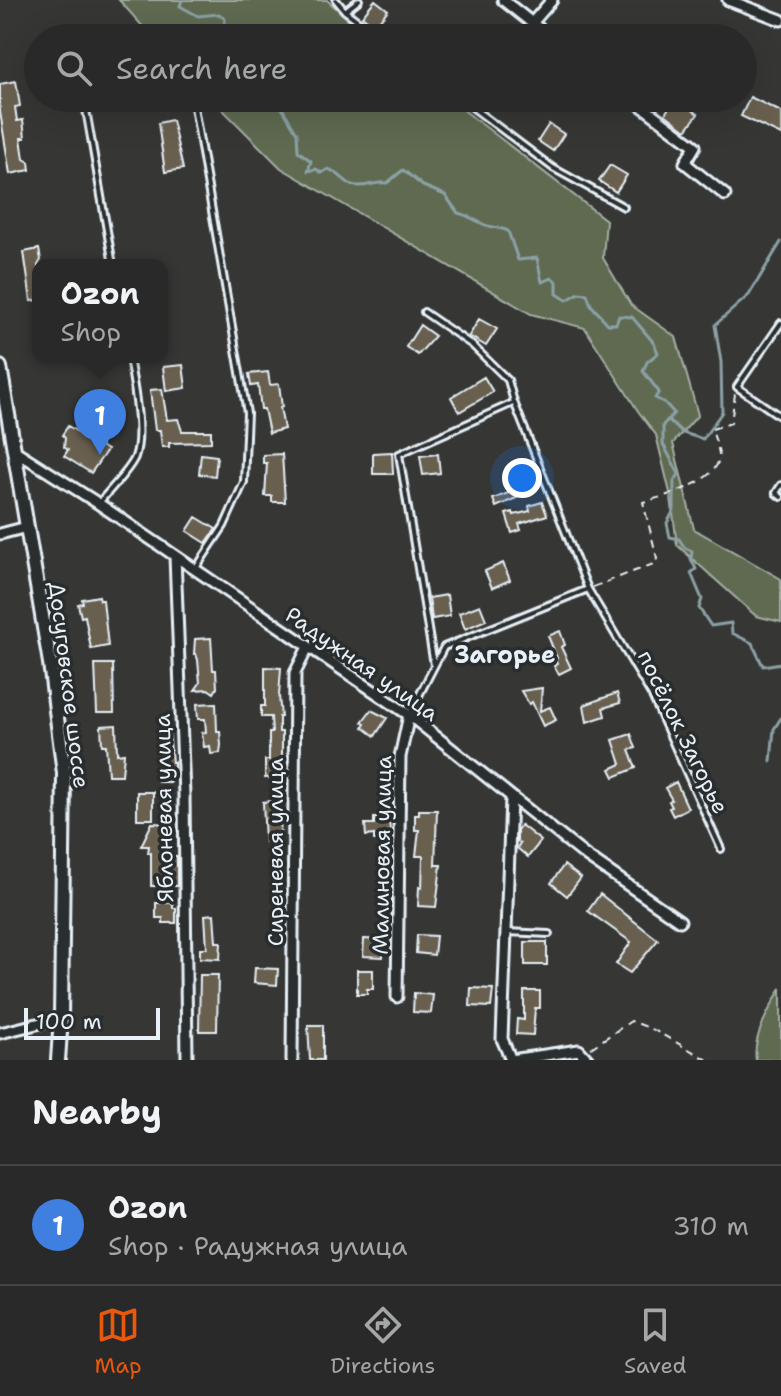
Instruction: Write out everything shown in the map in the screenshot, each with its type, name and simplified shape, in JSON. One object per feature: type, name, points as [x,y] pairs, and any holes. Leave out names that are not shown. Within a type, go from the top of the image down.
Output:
[{"type":"main road","name":"Досуговское шоссе","points":[[0,367],[5,435],[14,450],[50,663],[64,773],[58,1060]]},
{"type":"street","points":[[503,0],[532,23],[552,0]]},
{"type":"street","points":[[728,0],[781,20]]},
{"type":"street","points":[[650,112],[695,146],[685,163],[725,195]]},
{"type":"street","name":"Радужная улица","points":[[14,450],[99,504],[409,715],[586,856],[680,921]]},
{"type":"street","points":[[0,534],[27,527]]},
{"type":"street","name":"Яблоневая улица","points":[[175,556],[184,795],[187,1060]]},
{"type":"street","name":"Сиреневая улица","points":[[292,1060],[295,673],[308,647]]},
{"type":"street","name":"Малиновая улица","points":[[397,997],[400,757],[409,715]]},
{"type":"street","points":[[511,798],[502,1039],[511,1060],[579,1050],[588,1060]]},
{"type":"street","points":[[0,1033],[61,1018]]},
{"type":"lane","points":[[336,0],[362,24]]},
{"type":"lane","points":[[345,11],[359,0]]},
{"type":"lane","points":[[86,112],[112,259]]},
{"type":"lane","points":[[194,570],[224,526],[244,482],[247,413],[195,112]]},
{"type":"lane","points":[[479,112],[553,168],[624,207]]},
{"type":"lane","name":"посёлок Загорье","points":[[424,312],[472,345],[508,380],[588,589],[652,696],[721,849]]},
{"type":"lane","points":[[781,323],[737,387],[781,417]]},
{"type":"lane","points":[[99,504],[135,458],[137,436],[130,363]]},
{"type":"lane","points":[[434,668],[399,454],[514,402]]},
{"type":"lane","points":[[781,485],[776,493],[781,497]]},
{"type":"lane","points":[[409,715],[444,647],[588,589]]},
{"type":"lane","points":[[505,932],[549,934]]},
{"type":"path","points":[[588,589],[656,563],[643,502],[685,489],[715,469],[720,456],[712,429],[731,423],[737,387]]},
{"type":"path","points":[[579,1050],[587,1050],[631,1021],[708,1060]]},
{"type":"green space","points":[[119,0],[327,0],[354,24],[140,24]]},
{"type":"green space","points":[[225,112],[466,112],[606,220],[603,258],[631,305],[676,337],[698,415],[673,443],[694,529],[781,579],[781,622],[756,616],[677,545],[671,497],[656,435],[585,328],[531,314],[281,168]]},
{"type":"green space","points":[[781,988],[781,1060],[756,1060],[759,1032]]},
{"type":"building","points":[[375,0],[388,10],[377,24],[362,16]]},
{"type":"building","points":[[16,81],[20,106],[15,107],[17,121],[23,120],[25,138],[21,138],[24,159],[29,162],[30,170],[10,174],[0,112],[0,84]]},
{"type":"building","points":[[757,100],[781,112],[781,135],[741,116],[743,112],[757,112]]},
{"type":"building","points":[[695,112],[698,114],[686,130],[665,114]]},
{"type":"building","points":[[172,120],[183,169],[165,172],[158,123]]},
{"type":"building","points":[[549,124],[564,134],[553,151],[538,141]]},
{"type":"building","points":[[610,165],[627,175],[616,192],[599,181]]},
{"type":"building","points":[[39,249],[41,259],[32,259],[32,301],[31,301],[24,252]]},
{"type":"building","points":[[479,319],[497,329],[486,346],[469,336]]},
{"type":"building","points":[[420,325],[435,336],[418,355],[406,347]]},
{"type":"building","points":[[183,365],[186,388],[166,391],[163,367]]},
{"type":"building","points":[[268,372],[270,385],[279,384],[284,429],[269,433],[264,409],[261,409],[258,385],[251,386],[249,374]]},
{"type":"building","points":[[484,377],[493,392],[459,412],[451,397]]},
{"type":"building","points":[[162,389],[167,420],[178,419],[182,431],[211,431],[211,442],[169,443],[169,447],[162,447],[160,430],[155,430],[150,390]]},
{"type":"building","points":[[68,426],[107,450],[91,473],[64,456],[68,450],[64,447],[65,438],[62,435]]},
{"type":"building","points":[[392,452],[393,474],[373,474],[373,453]]},
{"type":"building","points":[[201,454],[217,456],[215,476],[199,474]]},
{"type":"building","points":[[282,454],[285,502],[272,502],[272,496],[265,496],[267,463],[263,463],[263,455]]},
{"type":"building","points":[[438,454],[440,473],[423,475],[420,456]]},
{"type":"building","points":[[522,478],[528,493],[496,507],[493,499],[511,492],[508,484]]},
{"type":"building","points":[[542,502],[547,515],[519,524],[521,530],[512,533],[506,514],[530,511],[529,506]]},
{"type":"building","points":[[196,517],[216,529],[206,543],[187,531]]},
{"type":"building","points":[[503,563],[510,580],[492,588],[485,571]]},
{"type":"building","points":[[447,595],[450,616],[432,619],[429,598]]},
{"type":"building","points":[[99,596],[103,600],[108,646],[91,649],[85,616],[81,617],[78,604],[83,603],[82,599]]},
{"type":"building","points":[[480,605],[486,620],[465,629],[459,613]]},
{"type":"building","points":[[560,631],[565,645],[561,647],[571,668],[559,674],[554,666],[557,658],[548,636]]},
{"type":"building","points":[[211,638],[217,688],[214,693],[208,689],[195,690],[200,683],[198,660],[194,654],[195,639]]},
{"type":"building","points":[[95,664],[113,664],[114,713],[97,713]]},
{"type":"building","points":[[265,667],[281,668],[279,732],[282,732],[282,777],[265,778],[269,733],[272,733],[271,717],[261,717],[261,706],[265,706]]},
{"type":"building","points":[[542,688],[540,711],[550,707],[556,720],[543,726],[532,702],[529,704],[521,691]]},
{"type":"building","points":[[617,693],[620,703],[603,708],[605,716],[587,722],[584,705]]},
{"type":"building","points":[[216,703],[221,745],[220,753],[211,754],[210,746],[204,747],[202,733],[206,732],[205,719],[198,719],[197,704]]},
{"type":"building","points":[[371,710],[387,718],[375,736],[363,727],[365,724],[362,722]]},
{"type":"building","points":[[116,725],[117,754],[124,753],[122,775],[108,775],[101,726]]},
{"type":"building","points":[[157,730],[169,730],[174,762],[174,778],[170,778],[170,782],[158,782]]},
{"type":"building","points":[[631,734],[636,748],[629,750],[636,768],[614,777],[610,769],[621,764],[613,740]]},
{"type":"building","points":[[676,782],[688,808],[673,816],[669,808],[672,807],[669,801],[672,800],[665,788]]},
{"type":"building","points":[[137,792],[153,792],[153,819],[137,819]]},
{"type":"building","points":[[281,800],[280,841],[265,842],[263,802]]},
{"type":"building","points":[[419,810],[437,810],[435,865],[441,865],[436,907],[418,906],[423,856],[416,856],[419,830],[415,830],[415,815],[419,815]]},
{"type":"building","points":[[374,818],[389,818],[390,833],[386,833],[386,839],[374,840],[374,835],[366,836],[365,824],[374,824]]},
{"type":"building","points":[[152,823],[170,824],[169,856],[177,856],[177,886],[151,886],[151,853],[148,853],[149,846],[141,846]]},
{"type":"building","points":[[521,825],[541,841],[528,857],[517,848],[520,843],[517,841],[517,830]]},
{"type":"building","points":[[564,865],[581,878],[567,896],[551,883]]},
{"type":"building","points":[[600,894],[658,940],[630,973],[616,964],[631,942],[588,911]]},
{"type":"building","points":[[156,903],[173,903],[176,923],[163,923],[163,918],[156,918]]},
{"type":"building","points":[[214,914],[216,942],[221,942],[220,959],[200,958],[200,948],[207,948],[205,915]]},
{"type":"building","points":[[417,935],[436,936],[434,955],[416,953]]},
{"type":"building","points":[[364,939],[383,940],[383,957],[363,956]]},
{"type":"building","points":[[525,942],[547,942],[547,965],[525,965]]},
{"type":"building","points":[[255,968],[278,969],[277,985],[254,983]]},
{"type":"building","points":[[357,970],[373,970],[373,989],[367,989],[367,994],[357,994]]},
{"type":"building","points":[[200,975],[218,975],[217,1031],[199,1031]]},
{"type":"building","points":[[471,988],[493,989],[491,1007],[470,1006]]},
{"type":"building","points":[[524,991],[540,991],[540,1008],[535,1008],[533,1035],[516,1034],[517,1019],[524,1020]]},
{"type":"building","points":[[414,993],[433,995],[431,1013],[413,1012]]},
{"type":"building","points":[[308,1025],[323,1025],[323,1060],[310,1060]]},
{"type":"waterway","points":[[182,0],[180,6],[198,16],[219,14],[225,19],[224,24]]},
{"type":"waterway","points":[[284,112],[297,133],[298,151],[311,161],[308,171],[316,169],[322,173],[328,169],[352,185],[360,186],[387,183],[403,170],[423,186],[445,195],[458,213],[508,231],[518,260],[537,258],[542,282],[552,278],[557,282],[557,294],[567,300],[579,293],[587,294],[591,305],[608,324],[616,324],[619,316],[632,317],[654,343],[658,353],[647,362],[643,371],[659,392],[655,398],[674,413],[663,425],[663,444],[679,474],[674,482],[674,510],[667,523],[670,537],[679,539],[685,548],[692,551],[691,559],[696,569],[691,573],[702,599],[699,608],[711,626],[731,623],[732,633],[752,643],[763,666],[781,663]]},
{"type":"waterway","points":[[668,420],[683,433],[703,439],[722,412],[721,362],[715,325],[749,295],[781,242]]},
{"type":"waterway","points":[[771,761],[774,729],[781,718]]},
{"type":"place","name":"Ozon","points":[[100,455]]},
{"type":"district","name":"Загорье","points":[[505,655]]}]
